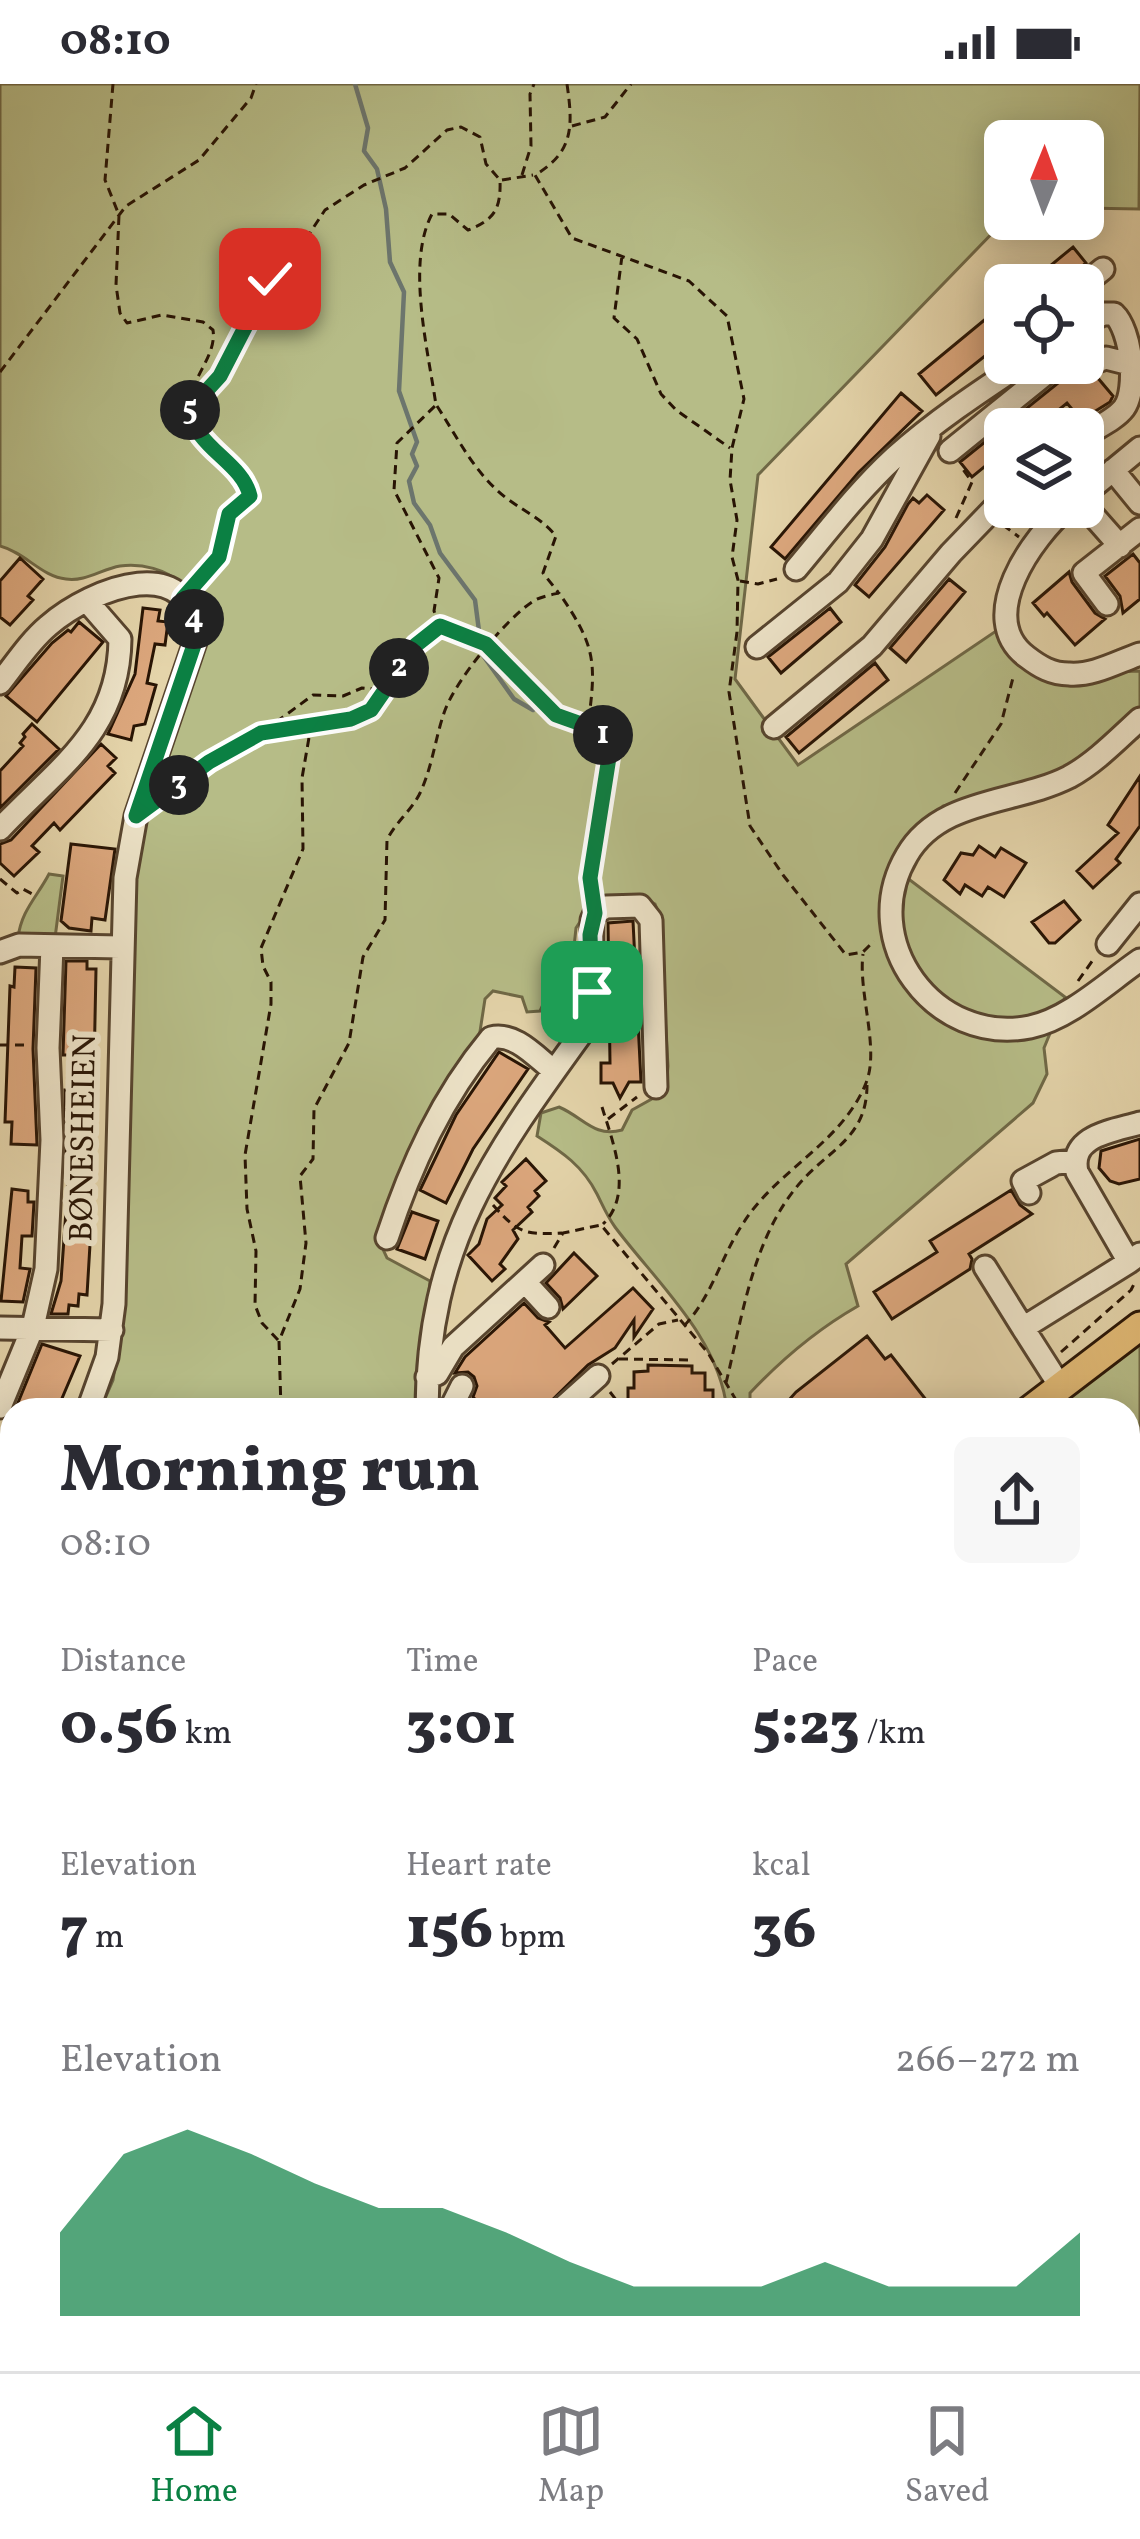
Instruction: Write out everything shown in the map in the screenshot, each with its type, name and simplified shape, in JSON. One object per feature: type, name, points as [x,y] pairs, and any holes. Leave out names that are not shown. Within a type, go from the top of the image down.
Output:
[{"type":"main road","points":[[1038,1398],[1053,1375],[1140,1326]]},
{"type":"street","points":[[1104,314],[1114,314],[1123,322],[1130,364],[1127,403],[1104,423]]},
{"type":"street","points":[[1104,357],[1130,364]]},
{"type":"street","points":[[796,569],[899,454],[990,384]]},
{"type":"street","points":[[950,451],[1033,384]]},
{"type":"street","points":[[1104,478],[1140,446],[1121,412]]},
{"type":"street","points":[[757,647],[838,582],[872,539],[932,430]]},
{"type":"street","points":[[1113,470],[1140,503]]},
{"type":"street","points":[[774,727],[872,646],[984,518]]},
{"type":"street","points":[[1045,528],[1026,552],[1006,604],[1007,626],[1021,653],[1047,671],[1072,675],[1140,655]]},
{"type":"street","points":[[1104,528],[1120,546]]},
{"type":"street","points":[[1107,604],[1084,573],[1140,529]]},
{"type":"street","points":[[0,683],[45,628],[87,601],[122,586],[149,582],[183,598]]},
{"type":"street","name":"BØNESHEIEN","points":[[93,1398],[112,1330],[125,878],[136,816],[195,642],[193,615],[183,598]]},
{"type":"street","points":[[0,829],[83,747],[103,715],[120,638],[87,601]]},
{"type":"street","points":[[1140,718],[1073,775],[947,817],[924,832],[906,856],[895,885],[890,922],[897,953],[914,983],[938,1007],[969,1025],[996,1030],[1034,1026],[1072,1007],[1140,960]]},
{"type":"street","points":[[1108,944],[1140,904]]},
{"type":"street","points":[[427,1398],[443,1282],[468,1210],[492,1161],[589,1018],[590,935],[595,913],[606,907],[640,906],[651,920],[646,1092]]},
{"type":"street","points":[[0,952],[10,946],[120,946]]},
{"type":"street","name":"BØNESHEIEN","points":[[4,1398],[33,1328],[48,1238],[52,946]]},
{"type":"street","points":[[387,1238],[427,1136],[448,1097],[491,1038],[504,1035],[517,1042],[554,1072]]},
{"type":"street","points":[[1023,1328],[1136,1263],[1077,1172],[1075,1161],[1077,1151],[1089,1139],[1140,1124]]},
{"type":"street","points":[[1029,1193],[1023,1181],[1056,1163],[1075,1161]]},
{"type":"street","points":[[427,1377],[436,1374],[453,1347],[543,1265]]},
{"type":"street","points":[[985,1267],[1053,1375]]},
{"type":"street","points":[[525,1282],[548,1307]]},
{"type":"street","points":[[0,1328],[112,1330]]},
{"type":"street","points":[[573,1398],[598,1376]]},
{"type":"street","points":[[456,1398],[462,1386]]},
{"type":"path","points":[[113,84],[105,180],[119,215],[116,285],[120,313],[127,323],[162,315],[203,322],[215,336],[193,383],[191,423],[245,482],[250,496],[229,514],[219,557],[183,598]]},
{"type":"path","points":[[0,372],[126,206],[199,160],[251,98],[256,84]]},
{"type":"path","points":[[522,175],[531,146],[534,84]]},
{"type":"path","points":[[500,180],[535,175],[559,161],[572,126],[567,84]]},
{"type":"path","points":[[572,126],[605,117],[631,84]]},
{"type":"path","points":[[190,409],[220,376],[270,279],[292,260],[325,210],[364,185],[405,168],[447,130],[461,127],[480,137],[486,164],[500,180],[501,204],[483,225],[468,230],[449,214],[432,214],[421,235],[422,316],[436,405],[484,476],[510,501],[542,518],[556,536],[543,573],[590,642],[594,671],[588,726]]},
{"type":"path","points":[[535,175],[572,238],[688,281],[727,316],[744,399],[730,480],[736,520],[731,556],[738,580],[729,692],[751,826],[847,955],[863,952]]},
{"type":"path","points":[[622,256],[614,318],[637,339],[661,394],[676,410],[732,448]]},
{"type":"path","points":[[436,405],[397,442],[394,490],[440,578],[434,610],[440,626],[486,644],[556,715],[601,731],[610,751],[590,878],[595,913]]},
{"type":"path","points":[[950,451],[972,482],[951,529]]},
{"type":"path","points":[[1007,530],[1023,539]]},
{"type":"path","points":[[738,580],[758,584],[796,569]]},
{"type":"path","points":[[281,1398],[279,1341],[300,1289],[306,1243],[300,1176],[313,1159],[314,1108],[349,1043],[363,958],[385,920],[387,841],[422,789],[444,713],[486,644],[534,600],[559,593]]},
{"type":"path","points":[[261,733],[351,719],[371,710],[416,645],[440,626]]},
{"type":"path","points":[[947,817],[950,800],[1001,724],[1021,653]]},
{"type":"path","points":[[136,816],[313,695],[344,696],[362,688],[386,690]]},
{"type":"path","points":[[279,1341],[262,1323],[255,1304],[256,1251],[247,1208],[245,1155],[271,1004],[271,982],[261,948],[303,849],[302,778],[311,726]]},
{"type":"path","points":[[0,879],[16,893],[23,889],[36,896]]},
{"type":"path","points":[[726,1383],[756,1264],[778,1214],[796,1186],[853,1134],[867,1107],[871,1060],[861,968],[863,952],[890,922]]},
{"type":"path","points":[[1072,993],[1080,973],[1108,944]]},
{"type":"path","points":[[0,1045],[49,1045]]},
{"type":"path","points":[[684,1326],[699,1310],[746,1218],[817,1150],[848,1114],[867,1082]]},
{"type":"path","points":[[606,1120],[646,1092]]},
{"type":"path","points":[[486,1196],[517,1230],[563,1233],[601,1225],[614,1213],[621,1185],[602,1107]]},
{"type":"path","points":[[601,1225],[717,1365],[735,1398]]},
{"type":"path","points":[[543,1265],[563,1233]]},
{"type":"path","points":[[1053,1375],[1131,1290],[1136,1263]]},
{"type":"path","points":[[615,1398],[598,1376],[659,1324],[679,1320]]},
{"type":"path","points":[[617,1359],[692,1360]]},
{"type":"green space","points":[[0,84],[1140,84],[1139,209],[1104,208],[1104,120],[984,120],[986,240],[758,475],[735,679],[798,765],[999,629],[1061,674],[1140,671],[1140,712],[1065,778],[943,806],[894,868],[1065,997],[1044,1048],[1047,1074],[1033,1103],[846,1264],[858,1306],[775,1368],[750,1398],[725,1398],[699,1335],[615,1227],[585,1175],[537,1136],[541,1113],[559,1107],[596,1129],[622,1130],[632,1110],[666,1091],[659,914],[655,904],[642,897],[587,911],[576,928],[574,947],[581,955],[581,984],[548,994],[540,1011],[527,1012],[522,997],[493,991],[485,999],[479,1038],[441,1090],[417,1139],[380,1243],[387,1258],[430,1281],[419,1398],[105,1398],[113,1380],[123,1315],[131,908],[146,811],[205,640],[204,623],[192,594],[153,568],[120,566],[66,579],[0,546]]},
{"type":"green space","points":[[49,874],[63,876],[55,938],[18,938],[26,912]]},
{"type":"green space","points":[[1140,1330],[1140,1398],[1049,1398]]},
{"type":"building","points":[[1073,247],[1086,263],[1085,264],[1052,264]]},
{"type":"building","points":[[984,320],[984,357],[936,395],[919,374]]},
{"type":"building","points":[[1057,384],[1103,384],[1113,396],[1100,408],[1071,408],[1067,403],[1061,408],[1027,408]]},
{"type":"building","points":[[901,393],[922,411],[858,473],[785,559],[771,547]]},
{"type":"building","points":[[984,443],[984,467],[972,477],[960,462]]},
{"type":"building","points":[[927,495],[944,510],[869,597],[855,585],[885,547],[908,504],[913,498],[919,503]]},
{"type":"building","points":[[1133,554],[1140,563],[1140,599],[1123,613],[1120,596],[1105,576]]},
{"type":"building","points":[[20,558],[43,579],[28,596],[33,600],[10,625],[0,617],[0,581]]},
{"type":"building","points":[[1069,572],[1095,613],[1105,619],[1075,645],[1033,603]]},
{"type":"building","points":[[949,579],[965,592],[906,662],[890,648]]},
{"type":"building","points":[[143,608],[160,610],[158,621],[168,622],[165,645],[155,644],[147,683],[156,685],[145,724],[134,726],[131,740],[108,734],[135,674]]},
{"type":"building","points":[[830,608],[841,622],[781,673],[768,657]]},
{"type":"building","points":[[79,622],[103,642],[37,722],[6,696],[52,643]]},
{"type":"building","points":[[875,663],[888,680],[799,753],[786,737]]},
{"type":"building","points":[[32,724],[59,749],[0,808],[0,771],[23,746],[23,734]]},
{"type":"building","points":[[101,744],[116,758],[108,766],[115,773],[60,830],[54,823],[32,846],[39,852],[14,876],[0,863],[0,844],[11,840]]},
{"type":"building","points":[[1140,776],[1140,826],[1116,859],[1120,863],[1093,888],[1077,871],[1118,833],[1108,825]]},
{"type":"building","points":[[71,844],[115,849],[105,920],[92,918],[91,931],[69,928],[61,921]]},
{"type":"building","points":[[979,846],[995,857],[1001,848],[1026,863],[1004,897],[988,887],[982,896],[965,885],[960,894],[944,880],[961,853],[973,855]]},
{"type":"building","points":[[1064,901],[1080,920],[1049,943],[1032,922]]},
{"type":"building","points":[[633,921],[641,1082],[629,1082],[620,1098],[613,1083],[601,1083],[601,1063],[610,1063],[608,923]]},
{"type":"building","points":[[66,961],[87,961],[87,969],[96,969],[94,1070],[88,1070],[87,1102],[97,1102],[96,1136],[91,1136],[91,1147],[81,1147],[81,1157],[66,1157],[65,1090],[70,1090],[72,1055],[63,1055]]},
{"type":"building","points":[[15,967],[36,968],[37,1145],[11,1144],[12,1122],[5,1122],[10,986],[14,987]]},
{"type":"building","points":[[499,1052],[528,1069],[473,1149],[446,1203],[420,1190],[456,1115]]},
{"type":"building","points":[[1140,1139],[1140,1179],[1110,1181],[1099,1168],[1101,1151]]},
{"type":"building","points":[[526,1159],[546,1181],[535,1191],[539,1196],[528,1207],[532,1212],[513,1230],[518,1239],[500,1264],[505,1269],[492,1281],[468,1255],[479,1244],[487,1219],[502,1205],[495,1198],[506,1186],[502,1182]]},
{"type":"building","points":[[68,1182],[85,1183],[84,1194],[93,1194],[87,1295],[79,1294],[78,1306],[69,1305],[68,1314],[51,1314],[61,1281]]},
{"type":"building","points":[[12,1189],[28,1191],[28,1202],[34,1202],[32,1236],[22,1236],[20,1268],[30,1269],[23,1302],[1,1301]]},
{"type":"building","points":[[1011,1190],[1032,1214],[969,1254],[970,1269],[892,1319],[874,1292],[937,1252],[930,1241]]},
{"type":"building","points":[[412,1212],[438,1221],[425,1259],[397,1249]]},
{"type":"building","points":[[574,1253],[597,1276],[563,1309],[546,1283]]},
{"type":"building","points":[[633,1288],[653,1309],[634,1337],[634,1320],[615,1348],[588,1365],[554,1398],[474,1398],[474,1377],[468,1372],[455,1373],[465,1357],[524,1303],[549,1322],[545,1325],[565,1348]]},
{"type":"building","points":[[867,1336],[885,1359],[891,1355],[925,1398],[791,1398]]},
{"type":"building","points":[[42,1344],[80,1356],[62,1398],[20,1398]]},
{"type":"building","points":[[648,1365],[692,1366],[692,1373],[705,1373],[705,1390],[713,1390],[713,1398],[628,1398],[634,1372],[648,1371]]},
{"type":"waterway","points":[[355,84],[368,128],[364,151],[377,169],[386,209],[390,262],[404,292],[399,391],[417,442],[412,454],[417,466],[409,481],[414,503],[430,525],[440,553],[475,600],[482,654],[514,699],[533,710]]},
{"type":"route","points":[[270,279],[237,349],[190,409],[191,423],[245,482],[250,496],[229,514],[224,544],[212,569],[183,598],[193,615],[195,642],[136,816],[209,762],[261,733],[351,719],[371,710],[416,645],[440,626],[486,644],[556,715],[601,731],[610,751],[590,878],[595,913],[590,935],[592,992]]}]
